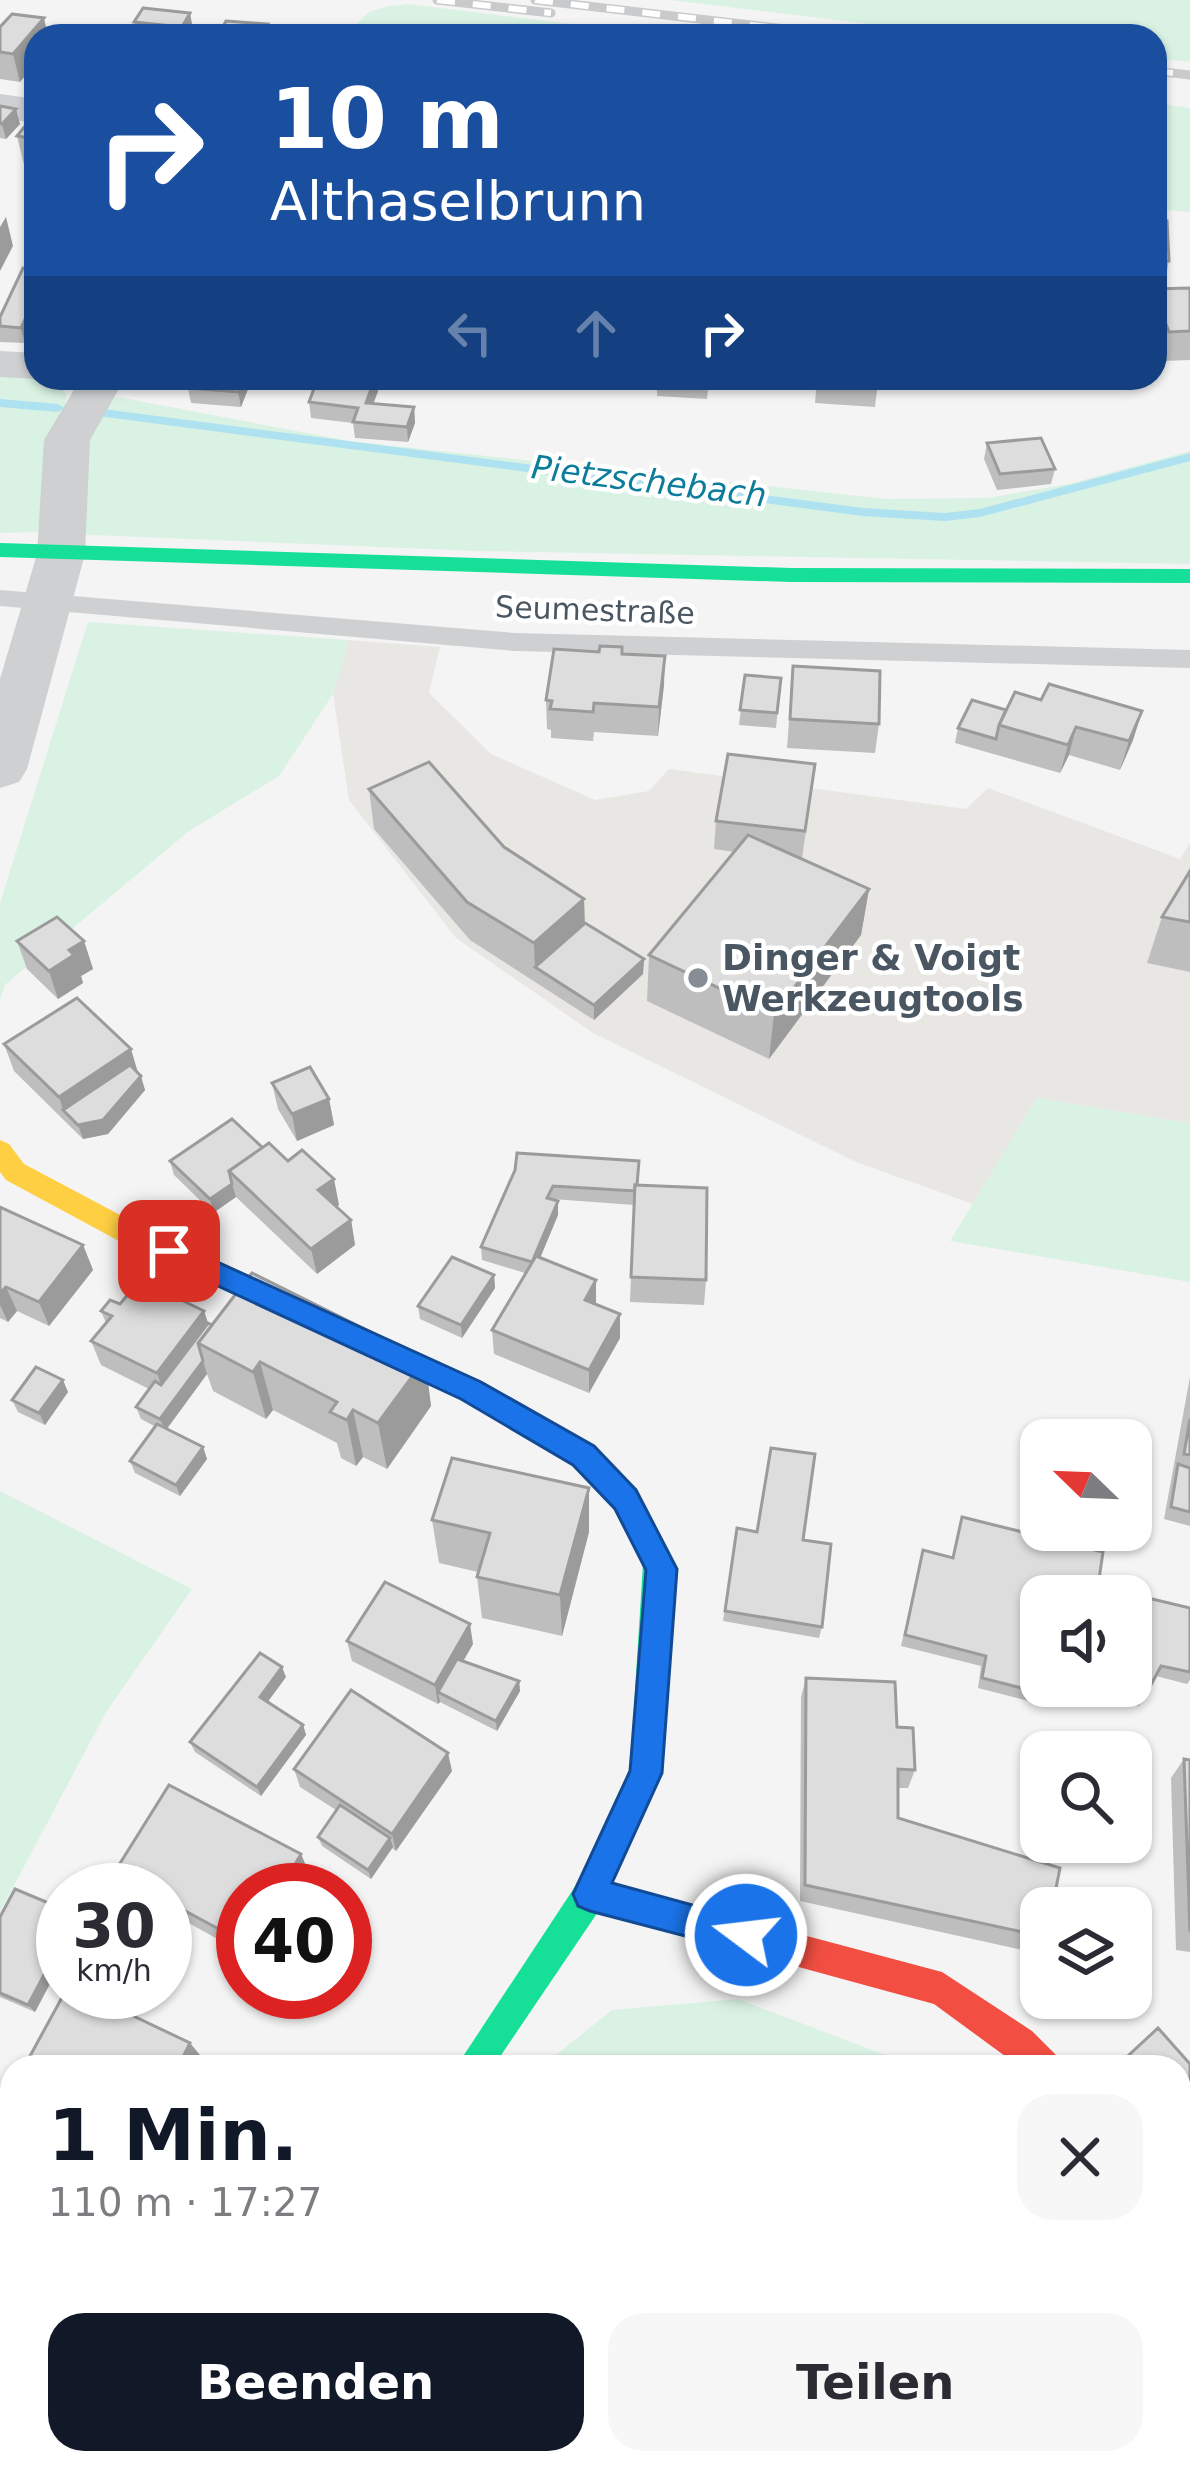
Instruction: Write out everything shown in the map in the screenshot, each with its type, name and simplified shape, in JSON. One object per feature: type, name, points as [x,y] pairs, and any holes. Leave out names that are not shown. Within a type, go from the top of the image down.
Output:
[{"type":"street","points":[[0,769],[24,600],[61,554],[68,440],[96,390]]},
{"type":"street","name":"Seumestraße","points":[[0,550],[791,575],[1190,576]]},
{"type":"street","points":[[0,1151],[14,1172],[128,1233],[471,1390],[584,1455],[625,1499],[662,1569],[646,1773],[590,1894],[480,2055]]},
{"type":"street","points":[[590,1894],[942,1990],[1032,2055]]},
{"type":"lane","name":"Seumestraße","points":[[24,600],[515,642],[1190,659]]},
{"type":"shaded area","points":[[348,640],[440,647],[429,693],[491,754],[595,800],[649,791],[669,769],[966,809],[988,788],[1180,859],[1190,843],[1190,1123],[1037,1098],[973,1204],[856,1162],[593,1033],[456,938],[349,800],[333,694]]},
{"type":"green space","points":[[670,0],[1190,0],[1190,62],[1167,59],[1167,24],[870,24]]},
{"type":"green space","points":[[408,4],[571,24],[358,24],[380,8]]},
{"type":"green space","points":[[1167,105],[1190,108],[1190,212],[1167,210]]},
{"type":"green space","points":[[0,370],[24,374],[24,390],[63,390],[67,395],[41,532],[0,533]]},
{"type":"green space","points":[[105,398],[349,441],[886,499],[987,498],[1069,484],[1190,451],[1190,564],[477,551],[69,534],[81,435]]},
{"type":"green space","points":[[88,622],[348,640],[333,694],[279,776],[189,831],[6,984],[0,998],[0,903]]},
{"type":"green space","points":[[1037,1098],[1190,1123],[1190,1282],[950,1241]]},
{"type":"green space","points":[[0,1491],[192,1589],[106,1712],[0,1912]]},
{"type":"green space","points":[[738,1999],[885,2055],[556,2055],[612,2010]]},
{"type":"building","points":[[143,8],[190,13],[184,24],[134,22]]},
{"type":"building","points":[[12,14],[44,18],[39,24],[24,24],[24,41],[13,54],[0,52],[0,27]]},
{"type":"building","points":[[0,106],[16,109],[2,124],[0,123]]},
{"type":"building","points":[[24,268],[21,328],[0,326]]},
{"type":"building","points":[[1190,288],[1190,331],[1169,332],[1167,289]]},
{"type":"building","points":[[314,390],[371,390],[366,403],[414,407],[407,427],[353,422],[358,408],[309,402]]},
{"type":"building","points":[[1041,438],[1055,469],[1000,474],[987,443]]},
{"type":"building","points":[[600,646],[622,647],[622,654],[665,656],[659,707],[594,703],[593,712],[550,709],[552,701],[546,700],[554,649],[599,652]]},
{"type":"building","points":[[793,666],[880,671],[879,724],[790,719]]},
{"type":"building","points":[[745,675],[781,678],[777,713],[740,710]]},
{"type":"building","points":[[1049,684],[1142,711],[1129,741],[1076,727],[1068,745],[999,725],[1015,692],[1041,700]]},
{"type":"building","points":[[972,700],[1006,710],[996,739],[958,728]]},
{"type":"building","points":[[728,754],[815,764],[805,831],[716,821]]},
{"type":"building","points":[[429,762],[504,847],[584,899],[534,943],[467,902],[369,789]]},
{"type":"building","points":[[748,835],[869,889],[774,1014],[649,955]]},
{"type":"building","points":[[1190,871],[1190,922],[1162,917]]},
{"type":"building","points":[[57,917],[84,941],[69,950],[74,955],[49,971],[17,941]]},
{"type":"building","points":[[585,923],[644,959],[594,1005],[535,967]]},
{"type":"building","points":[[77,998],[131,1049],[59,1097],[4,1044]]},
{"type":"building","points":[[130,1065],[141,1076],[103,1120],[78,1125],[63,1110]]},
{"type":"building","points":[[310,1067],[329,1099],[292,1114],[272,1083]]},
{"type":"building","points":[[232,1119],[263,1148],[229,1171],[232,1184],[210,1199],[170,1161]]},
{"type":"building","points":[[269,1143],[288,1161],[302,1150],[334,1179],[318,1190],[351,1220],[311,1249],[229,1171]]},
{"type":"building","points":[[517,1153],[639,1161],[637,1185],[635,1191],[553,1186],[547,1198],[558,1201],[532,1262],[481,1247],[515,1170]]},
{"type":"building","points":[[635,1185],[707,1188],[706,1280],[631,1277]]},
{"type":"building","points":[[0,1207],[83,1245],[39,1302],[6,1287],[0,1293]]},
{"type":"building","points":[[536,1256],[596,1280],[585,1300],[620,1314],[589,1370],[492,1330]]},
{"type":"building","points":[[452,1257],[494,1275],[461,1325],[418,1306]]},
{"type":"building","points":[[252,1273],[425,1359],[378,1423],[353,1410],[347,1420],[330,1412],[337,1402],[260,1362],[253,1372],[198,1343]]},
{"type":"building","points":[[140,1280],[204,1311],[157,1373],[91,1341],[112,1316],[101,1311],[110,1300],[120,1304]]},
{"type":"building","points":[[208,1323],[212,1325],[198,1343],[203,1361],[160,1419],[136,1407],[155,1381],[161,1385]]},
{"type":"building","points":[[36,1367],[63,1380],[39,1413],[12,1400]]},
{"type":"building","points":[[1190,1419],[1190,1455],[1184,1454]]},
{"type":"building","points":[[157,1424],[203,1447],[176,1485],[130,1461]]},
{"type":"building","points":[[771,1448],[815,1454],[803,1540],[831,1544],[822,1627],[725,1611],[737,1528],[757,1532]]},
{"type":"building","points":[[452,1458],[589,1488],[560,1595],[477,1577],[490,1533],[432,1520]]},
{"type":"building","points":[[1178,1464],[1190,1468],[1190,1512],[1171,1507]]},
{"type":"building","points":[[962,1517],[1020,1531],[1020,1551],[1103,1552],[1100,1575],[1020,1575],[1020,1688],[982,1678],[986,1656],[905,1635],[923,1550],[953,1558]]},
{"type":"building","points":[[385,1582],[470,1624],[435,1685],[347,1641]]},
{"type":"building","points":[[1152,1599],[1190,1608],[1190,1672],[1161,1666],[1152,1683]]},
{"type":"building","points":[[260,1653],[282,1667],[260,1697],[303,1725],[257,1787],[190,1742]]},
{"type":"building","points":[[457,1659],[519,1681],[496,1721],[438,1692]]},
{"type":"building","points":[[806,1678],[895,1682],[897,1727],[913,1728],[915,1770],[898,1769],[898,1818],[1020,1856],[1020,1863],[1060,1868],[1056,1887],[1020,1887],[1020,1931],[805,1885]]},
{"type":"building","points":[[351,1690],[448,1753],[392,1834],[294,1769]]},
{"type":"building","points":[[1184,1759],[1190,1760],[1190,1932]]},
{"type":"building","points":[[169,1785],[301,1854],[296,1863],[216,1863],[216,1927],[192,1915],[192,1863],[120,1863]]},
{"type":"building","points":[[340,1805],[390,1838],[372,1864],[357,1863],[318,1837]]},
{"type":"building","points":[[15,1889],[36,1898],[36,1990],[28,2005],[0,1993],[0,1917]]},
{"type":"building","points":[[50,2019],[140,2019],[190,2043],[184,2055],[31,2055]]},
{"type":"building","points":[[1158,2028],[1182,2055],[1129,2055]]},
{"type":"waterway","name":"Pietzschebach","points":[[0,403],[58,408]]},
{"type":"waterway","name":"Pietzschebach","points":[[103,413],[863,512],[945,517],[980,513],[1190,457]]},
{"type":"railway","points":[[437,0],[551,13]]},
{"type":"railway","points":[[535,0],[743,24]]},
{"type":"railway","points":[[1167,72],[1190,75]]},
{"type":"traffic: fast","points":[[0,550],[791,575],[1190,576]]},
{"type":"traffic: fast","points":[[481,2055],[590,1894],[646,1773],[658,1563]]},
{"type":"traffic: slow","points":[[0,1151],[15,1172],[129,1233],[471,1390],[584,1455],[625,1499],[658,1563]]},
{"type":"traffic: jam","points":[[590,1894],[942,1989],[1032,2055]]},
{"type":"place","name":"Dinger & Voigt Werkzeugtools","points":[[698,978]]},
{"type":"route","points":[[169,1251],[471,1390],[584,1455],[625,1499],[662,1569],[646,1773],[590,1894],[746,1935]]}]
